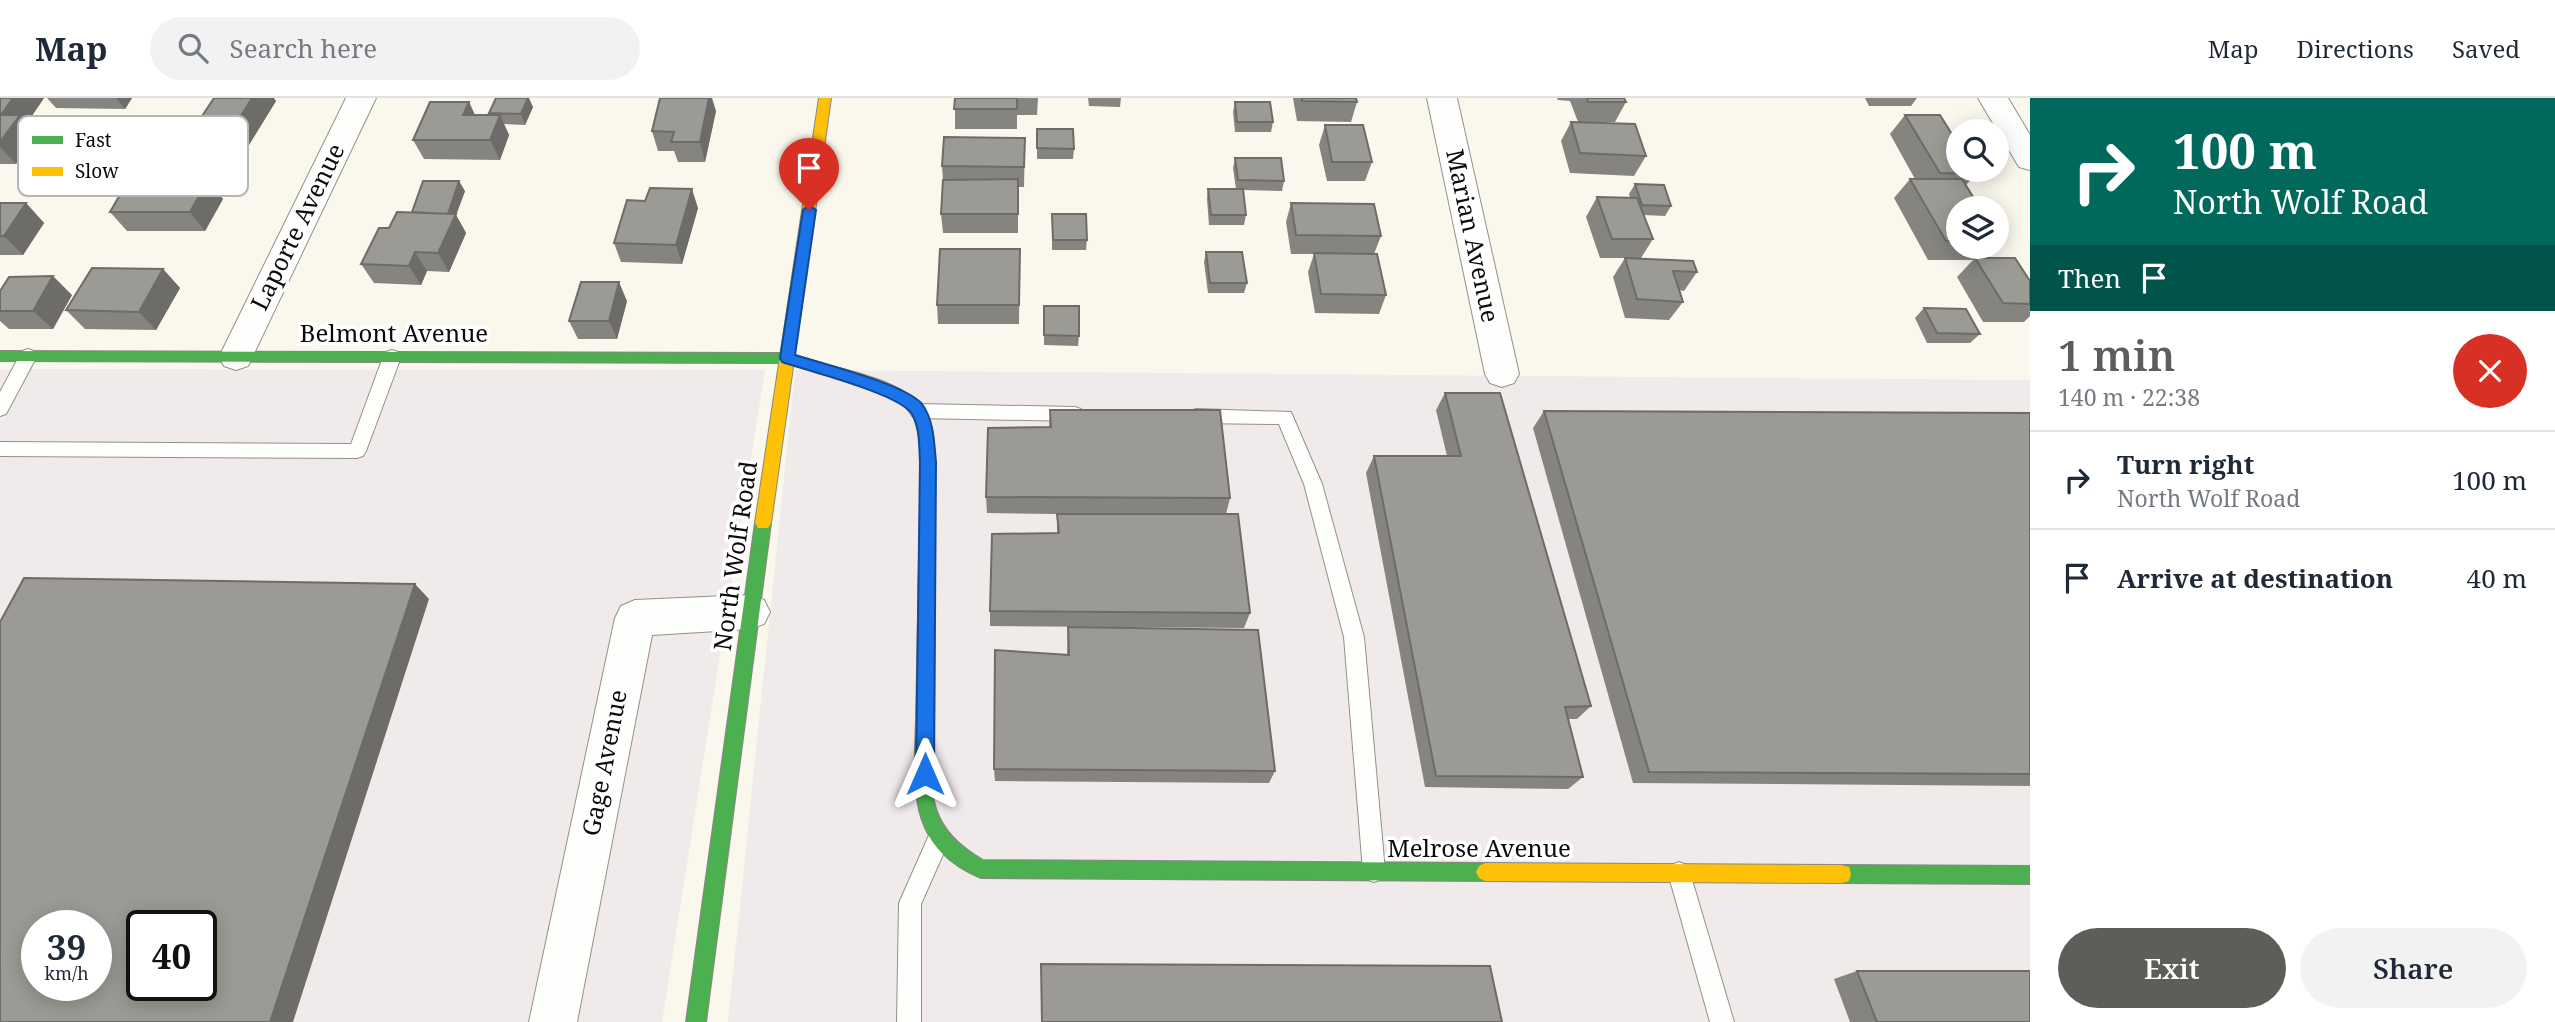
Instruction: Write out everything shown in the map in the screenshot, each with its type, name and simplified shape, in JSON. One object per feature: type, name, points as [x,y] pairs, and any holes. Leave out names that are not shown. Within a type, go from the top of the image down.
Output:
[{"type":"street","name":"Laporte Avenue","points":[[236,357],[361,98]]},
{"type":"street","name":"North Wolf Road","points":[[696,1022],[750,612],[825,98]]},
{"type":"street","name":"Marian Avenue","points":[[1442,98],[1502,374]]},
{"type":"street","points":[[1993,98],[2030,160]]},
{"type":"street","name":"Belmont Avenue","points":[[0,356],[788,358],[896,394],[918,411]]},
{"type":"street","points":[[918,411],[925,429],[928,462],[924,800],[927,822],[938,841]]},
{"type":"street","name":"Gage Avenue","points":[[554,1022],[635,618],[750,612]]},
{"type":"street","name":"Melrose Avenue","points":[[938,841],[955,859],[981,869],[2030,875]]},
{"type":"lane","points":[[0,409],[28,356]]},
{"type":"lane","points":[[0,449],[357,451],[393,357]]},
{"type":"lane","points":[[918,411],[1095,414]]},
{"type":"lane","points":[[1176,415],[1285,417],[1313,484],[1354,637],[1374,872]]},
{"type":"lane","points":[[909,1022],[910,903],[938,841]]},
{"type":"lane","points":[[1679,873],[1722,1022]]},
{"type":"shaded area","points":[[0,369],[765,370],[662,1022],[0,1022]]},
{"type":"shaded area","points":[[795,370],[2030,380],[2030,1022],[728,1022]]},
{"type":"building","points":[[0,98],[13,98],[1,115],[20,115],[0,142]]},
{"type":"building","points":[[214,98],[252,98],[241,116],[202,116]]},
{"type":"building","points":[[496,98],[528,98],[521,114],[489,113]]},
{"type":"building","points":[[660,98],[709,98],[700,142],[671,142],[674,132],[652,131]]},
{"type":"building","points":[[955,98],[1017,98],[1017,109],[954,109]]},
{"type":"building","points":[[1302,98],[1356,98],[1357,102],[1302,101]]},
{"type":"building","points":[[1587,98],[1624,98],[1626,102],[1588,102]]},
{"type":"building","points":[[430,102],[469,102],[463,115],[500,115],[490,140],[413,140]]},
{"type":"building","points":[[1235,102],[1270,102],[1273,122],[1237,122]]},
{"type":"building","points":[[1905,115],[1940,115],[1946,125],[1946,173],[1940,173]]},
{"type":"building","points":[[1571,122],[1635,124],[1646,156],[1580,153]]},
{"type":"building","points":[[1325,125],[1363,125],[1372,162],[1332,162]]},
{"type":"building","points":[[1037,129],[1073,129],[1074,149],[1037,148]]},
{"type":"building","points":[[944,137],[1025,138],[1024,167],[942,166]]},
{"type":"building","points":[[1235,158],[1281,158],[1284,181],[1238,180]]},
{"type":"building","points":[[1018,179],[1018,214],[941,214],[943,180]]},
{"type":"building","points":[[1910,179],[1964,182],[1973,196],[1946,196],[1946,241]]},
{"type":"building","points":[[423,181],[459,181],[448,214],[412,212]]},
{"type":"building","points":[[1635,184],[1664,185],[1671,206],[1642,205]]},
{"type":"building","points":[[650,188],[692,189],[676,245],[614,243],[627,200],[645,201]]},
{"type":"building","points":[[1208,189],[1243,189],[1246,215],[1211,215]]},
{"type":"building","points":[[119,196],[199,196],[190,212],[110,212]]},
{"type":"building","points":[[1597,197],[1637,198],[1653,239],[1612,239]]},
{"type":"building","points":[[0,203],[26,203],[4,236],[0,236]]},
{"type":"building","points":[[1291,203],[1374,204],[1381,236],[1296,235]]},
{"type":"building","points":[[397,212],[456,214],[438,253],[415,252],[409,266],[361,264],[379,228],[389,228]]},
{"type":"building","points":[[1052,214],[1086,214],[1087,240],[1053,240]]},
{"type":"building","points":[[940,249],[1020,249],[1019,305],[937,305]]},
{"type":"building","points":[[1206,252],[1242,252],[1247,283],[1210,283]]},
{"type":"building","points":[[1314,253],[1377,254],[1386,295],[1321,294]]},
{"type":"building","points":[[1625,258],[1693,261],[1697,272],[1673,271],[1683,302],[1637,299]]},
{"type":"building","points":[[2015,258],[2030,281],[2030,304],[2003,303],[1976,259]]},
{"type":"building","points":[[92,268],[163,269],[139,312],[66,310]]},
{"type":"building","points":[[53,276],[33,311],[0,311],[0,291],[9,277]]},
{"type":"building","points":[[581,282],[619,282],[609,321],[569,321]]},
{"type":"building","points":[[1044,306],[1079,306],[1079,336],[1044,335]]},
{"type":"building","points":[[1924,308],[1966,309],[1980,334],[1937,333]]},
{"type":"building","points":[[1445,393],[1500,393],[1591,706],[1565,707],[1583,777],[1436,776],[1374,456],[1461,456]]},
{"type":"building","points":[[1050,410],[1220,410],[1230,498],[986,497],[988,428],[1051,427]]},
{"type":"building","points":[[1544,411],[2030,413],[2030,774],[1649,772]]},
{"type":"building","points":[[1057,514],[1238,514],[1250,613],[990,611],[992,534],[1059,533]]},
{"type":"building","points":[[24,578],[415,584],[270,1022],[0,1022],[0,622]]},
{"type":"building","points":[[1068,627],[1258,630],[1275,771],[994,769],[995,650],[1069,655]]},
{"type":"building","points":[[1041,964],[1490,966],[1502,1022],[1042,1022]]},
{"type":"building","points":[[1857,971],[2030,971],[2030,1022],[1877,1022]]},
{"type":"traffic: fast","points":[[0,356],[788,358],[820,368]]},
{"type":"traffic: fast","points":[[696,1022],[763,523]]},
{"type":"traffic: fast","points":[[925,719],[923,787],[931,825],[942,841],[958,856],[981,869],[1485,872]]},
{"type":"traffic: fast","points":[[1842,874],[2030,875]]},
{"type":"traffic: slow","points":[[763,523],[825,98]]},
{"type":"traffic: slow","points":[[820,368],[874,384],[901,397],[919,413],[924,425],[928,462],[925,719]]},
{"type":"traffic: slow","points":[[1485,872],[1842,874]]},
{"type":"route","points":[[809,210],[788,358],[896,394],[916,408],[925,429],[928,462],[925,774]]}]
